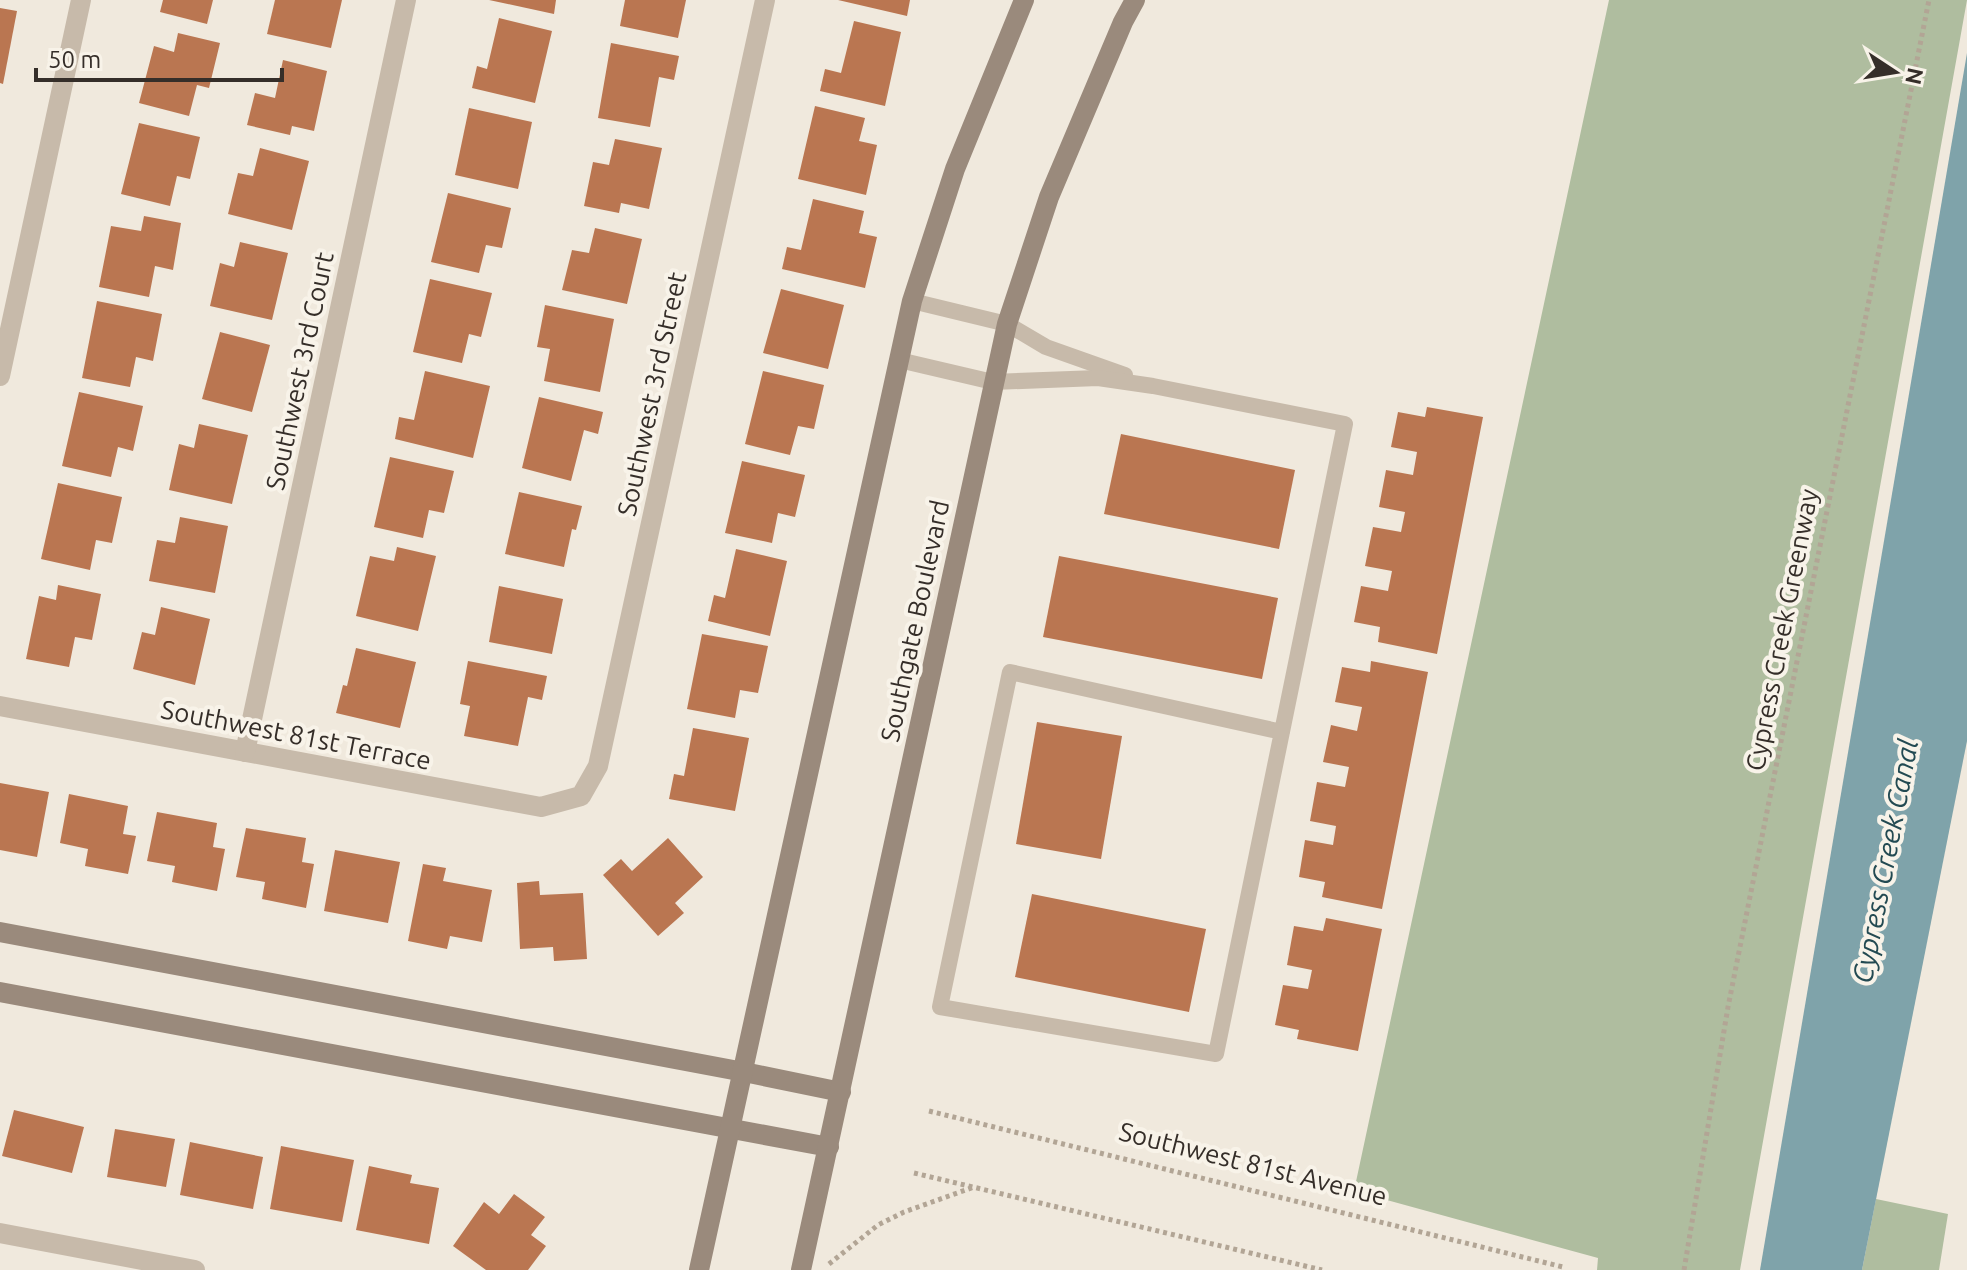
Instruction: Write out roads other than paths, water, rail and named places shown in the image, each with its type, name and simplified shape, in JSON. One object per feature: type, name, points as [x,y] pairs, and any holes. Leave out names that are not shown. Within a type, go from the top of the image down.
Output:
[{"type":"main road","points":[[699,1270],[912,301],[955,169],[1024,0]]},
{"type":"main road","name":"Southgate Boulevard","points":[[801,1270],[1007,324],[1049,197],[1135,0]]},
{"type":"main road","points":[[0,932],[841,1092]]},
{"type":"main road","points":[[0,992],[731,1126],[829,1147]]},
{"type":"street","points":[[0,376],[81,0]]},
{"type":"street","name":"Southwest 3rd Court","points":[[245,752],[406,0]]},
{"type":"street","name":"Southwest 3rd Street","points":[[581,796],[598,766],[765,0]]},
{"type":"street","name":"Southwest 81st Terrace","points":[[0,706],[541,807],[581,796]]},
{"type":"street","points":[[0,1233],[195,1270]]},
{"type":"lane","points":[[912,301],[1007,324],[1046,347],[1153,386]]},
{"type":"lane","points":[[899,360],[993,382],[1098,378],[1345,424],[1282,732],[1216,1054],[940,1007],[1010,672],[1282,732]]},
{"type":"water","name":"Cypress Creek Canal","points":[[1967,53],[1967,741],[1862,1270],[1760,1270]]}]
